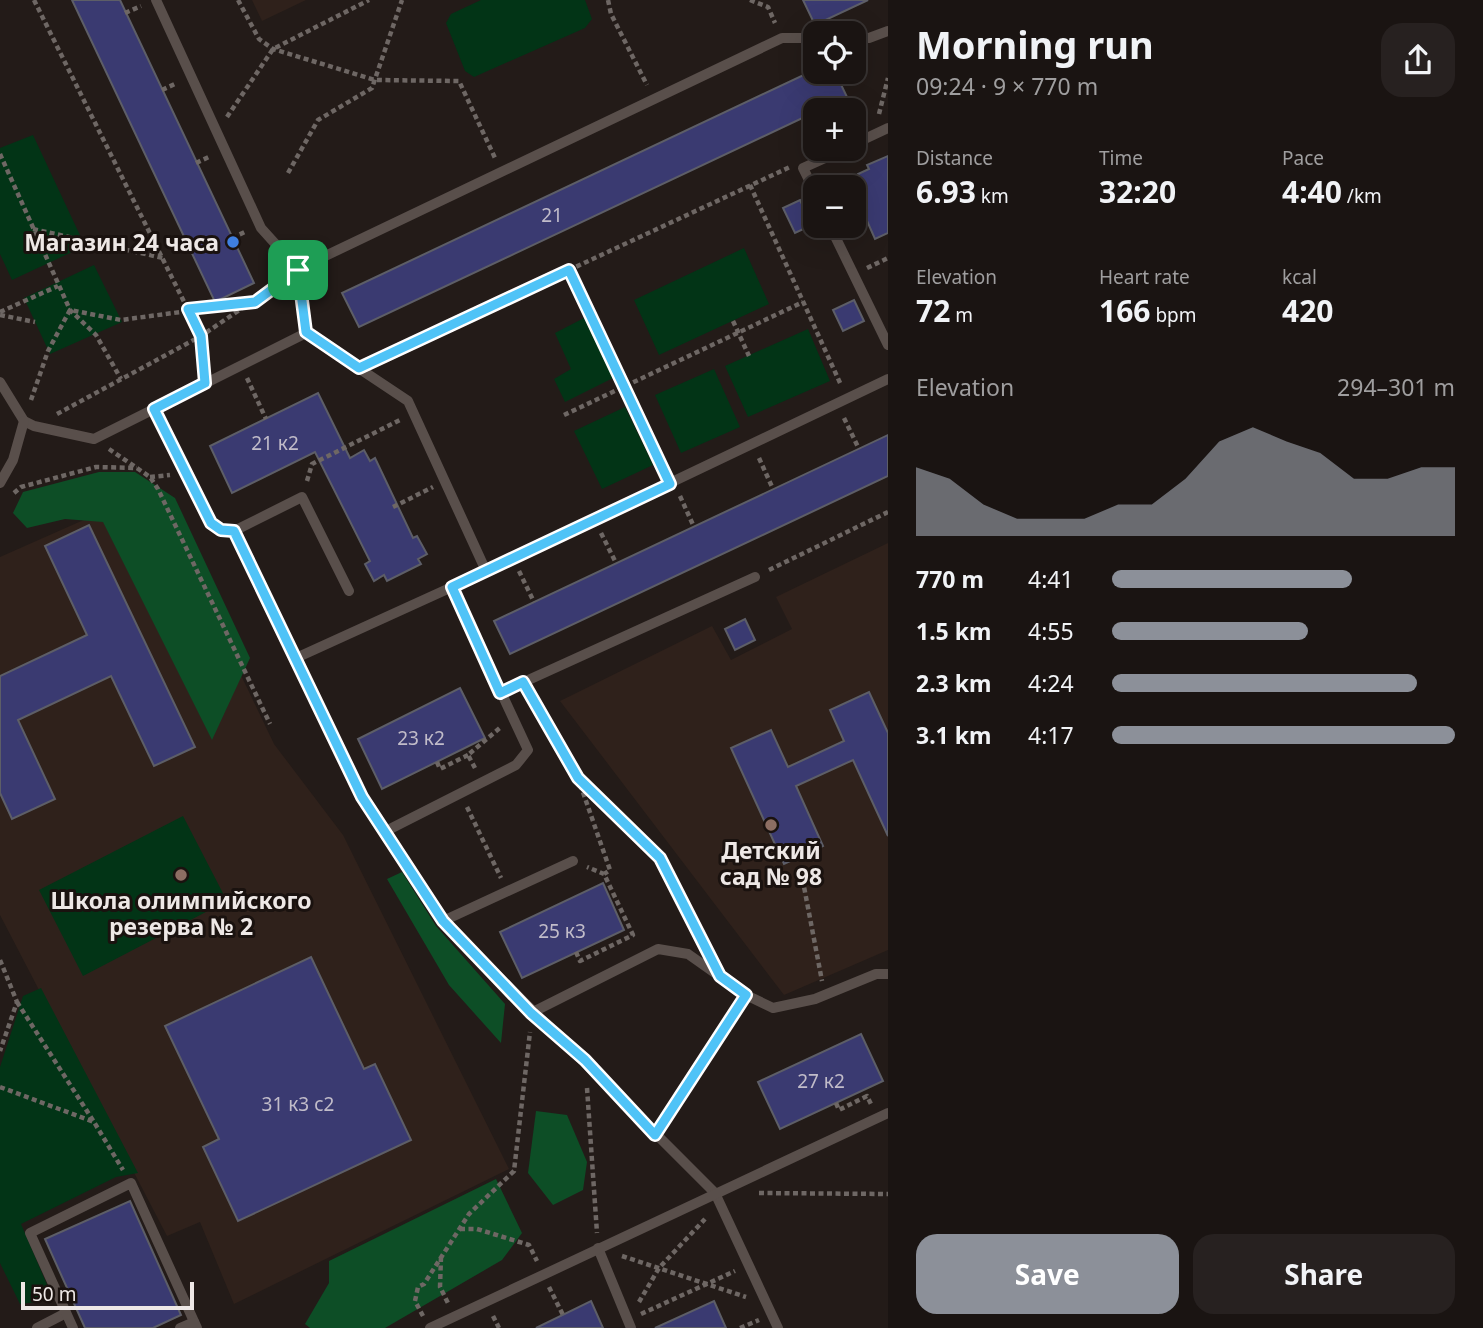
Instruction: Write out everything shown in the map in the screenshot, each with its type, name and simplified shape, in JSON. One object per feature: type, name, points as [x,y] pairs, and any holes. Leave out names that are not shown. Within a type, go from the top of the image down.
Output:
[{"type":"lane","points":[[156,0],[261,228],[298,270],[306,332],[408,401],[486,571]]},
{"type":"lane","points":[[866,38],[888,30]]},
{"type":"lane","points":[[298,270],[782,38],[803,38]]},
{"type":"lane","points":[[866,139],[888,128]]},
{"type":"lane","points":[[806,175],[803,168],[818,161]]},
{"type":"lane","points":[[836,238],[888,345]]},
{"type":"lane","points":[[0,382],[29,423],[94,439],[306,332]]},
{"type":"lane","points":[[296,658],[486,571],[888,379]]},
{"type":"lane","points":[[154,409],[211,523],[221,530],[234,531],[302,497],[349,591]]},
{"type":"lane","points":[[0,483],[29,423]]},
{"type":"lane","points":[[234,531],[362,797],[443,921],[531,1013],[585,1060],[717,1198],[778,1328]]},
{"type":"lane","points":[[500,693],[755,577]]},
{"type":"lane","points":[[384,832],[516,765],[528,750],[452,587]]},
{"type":"lane","points":[[443,921],[573,861]]},
{"type":"lane","points":[[531,1013],[658,948],[688,954],[746,995],[773,1008],[815,999],[876,974],[888,974]]},
{"type":"lane","points":[[430,1328],[598,1248],[717,1198],[888,1113]]},
{"type":"lane","points":[[73,1328],[30,1233],[131,1183],[195,1325],[180,1328]]},
{"type":"lane","points":[[598,1248],[629,1324]]},
{"type":"lane","points":[[37,1328],[66,1313]]},
{"type":"path","points":[[34,0],[201,336],[205,383]]},
{"type":"path","points":[[238,0],[258,39],[273,49],[375,80],[458,81],[502,171]]},
{"type":"path","points":[[217,133],[273,49],[369,0]]},
{"type":"path","points":[[288,173],[317,120],[372,89],[402,0]]},
{"type":"path","points":[[608,0],[611,15],[654,99]]},
{"type":"path","points":[[750,0],[768,7]]},
{"type":"path","points":[[765,0],[782,38]]},
{"type":"path","points":[[874,135],[888,78]]},
{"type":"path","points":[[0,154],[70,310],[96,335],[121,379]]},
{"type":"path","points":[[359,368],[789,167],[803,168]]},
{"type":"path","points":[[750,185],[803,302],[859,449]]},
{"type":"path","points":[[32,229],[163,258]]},
{"type":"path","points":[[29,423],[121,379],[201,336],[255,302],[298,270]]},
{"type":"path","points":[[569,270],[694,527]]},
{"type":"path","points":[[0,313],[58,286]]},
{"type":"path","points":[[70,310],[121,320],[255,302]]},
{"type":"path","points":[[564,415],[803,302]]},
{"type":"path","points":[[29,423],[48,351],[70,310]]},
{"type":"path","points":[[0,313],[35,322]]},
{"type":"path","points":[[733,321],[749,356]]},
{"type":"path","points":[[240,365],[266,419]]},
{"type":"path","points":[[302,497],[312,464],[414,414]]},
{"type":"path","points":[[94,439],[150,477],[158,489],[270,724]]},
{"type":"path","points":[[752,444],[774,489]]},
{"type":"path","points":[[7,499],[21,487],[96,467],[136,468]]},
{"type":"path","points":[[393,506],[445,481]]},
{"type":"path","points":[[755,577],[888,512]]},
{"type":"path","points":[[595,519],[616,564]]},
{"type":"path","points":[[513,558],[534,602]]},
{"type":"path","points":[[523,682],[578,778],[610,870],[604,874]]},
{"type":"path","points":[[437,762],[440,769],[468,755],[512,717]]},
{"type":"path","points":[[468,755],[481,782]]},
{"type":"path","points":[[578,778],[660,858],[720,976]]},
{"type":"path","points":[[460,793],[508,892]]},
{"type":"path","points":[[573,861],[604,874],[633,935],[580,961],[576,952]]},
{"type":"path","points":[[801,872],[822,979]]},
{"type":"path","points":[[0,960],[17,1002],[131,1183]]},
{"type":"path","points":[[655,1135],[746,995]]},
{"type":"path","points":[[0,1051],[17,1002]]},
{"type":"path","points":[[421,1312],[415,1301],[418,1287],[424,1284],[469,1213],[514,1171],[531,1013]]},
{"type":"path","points":[[585,1060],[598,1248],[767,1304]]},
{"type":"path","points":[[0,1087],[94,1122]]},
{"type":"path","points":[[836,1103],[839,1110],[867,1096]]},
{"type":"path","points":[[755,1193],[888,1194]]},
{"type":"path","points":[[629,1324],[659,1268],[717,1198]]},
{"type":"path","points":[[460,1229],[477,1229],[529,1245],[535,1256]]},
{"type":"path","points":[[441,1257],[440,1287],[446,1299]]},
{"type":"path","points":[[629,1324],[748,1265]]},
{"type":"shaded area","points":[[252,0],[306,0],[262,21]]},
{"type":"shaded area","name":"Школа олимпийского резерва № 2","points":[[122,503],[167,521],[274,744],[343,835],[509,1169],[234,1304],[200,1222],[167,1236],[0,915],[0,557]]},
{"type":"shaded area","name":"Детский сад № 98","points":[[888,543],[888,950],[784,995],[560,701],[712,626],[731,660],[792,629],[776,597]]},
{"type":"green space","points":[[481,0],[585,0],[592,19],[585,28],[474,77],[465,71],[446,23],[451,14]]},
{"type":"green space","points":[[33,135],[85,246],[12,280],[0,254],[0,148]]},
{"type":"green space","points":[[744,248],[769,304],[659,355],[634,300]]},
{"type":"green space","points":[[94,265],[122,322],[50,354],[24,298]]},
{"type":"green space","points":[[584,318],[613,378],[565,402],[554,379],[571,369],[555,333]]},
{"type":"green space","points":[[808,329],[830,381],[748,417],[725,366]]},
{"type":"green space","points":[[714,369],[740,427],[681,453],[655,395]]},
{"type":"green space","points":[[625,407],[653,465],[602,489],[574,431]]},
{"type":"green space","points":[[99,472],[135,472],[175,498],[250,658],[212,740],[103,522],[65,519],[27,528],[13,513],[23,492]]},
{"type":"green space","points":[[183,816],[227,901],[83,976],[39,890]]},
{"type":"green space","points":[[402,872],[436,926],[505,1004],[501,1043],[449,985],[387,879]]},
{"type":"green space","points":[[41,988],[138,1173],[116,1177],[21,1224],[48,1287],[37,1302],[20,1304],[0,1263],[0,1067],[23,996]]},
{"type":"green space","points":[[536,1111],[567,1115],[587,1162],[583,1190],[553,1205],[528,1173]]},
{"type":"green space","points":[[496,1179],[522,1233],[502,1260],[385,1328],[310,1328],[305,1324],[329,1283],[329,1261]]},
{"type":"building","points":[[72,0],[120,0],[254,283],[215,302]]},
{"type":"building","points":[[803,0],[868,0],[823,21],[813,21]]},
{"type":"building","points":[[803,75],[803,84],[841,84],[847,97],[803,98],[803,118],[359,327],[342,293]]},
{"type":"building","points":[[888,156],[888,233],[875,239],[866,219],[866,175],[858,174],[869,169],[867,165]]},
{"type":"building","points":[[800,200],[803,206],[803,229],[795,233],[783,208]]},
{"type":"building","points":[[854,300],[864,321],[843,331],[833,310]]},
{"type":"building","points":[[318,393],[350,458],[364,450],[370,461],[375,458],[413,538],[417,536],[427,554],[418,559],[421,564],[387,581],[384,575],[374,581],[365,564],[370,561],[315,452],[232,493],[210,446]]},
{"type":"building","points":[[888,435],[888,476],[510,654],[494,621]]},
{"type":"building","points":[[89,525],[195,747],[154,766],[111,676],[18,720],[55,799],[12,819],[0,793],[0,676],[87,635],[45,546]]},
{"type":"building","points":[[745,619],[755,640],[735,650],[725,629]]},
{"type":"building","points":[[460,688],[485,738],[382,789],[358,739]]},
{"type":"building","points":[[869,692],[888,733],[888,836],[853,760],[796,786],[823,846],[784,864],[731,748],[771,730],[788,767],[844,741],[830,710]]},
{"type":"building","points":[[603,883],[624,930],[522,978],[500,932]]},
{"type":"building","points":[[311,957],[364,1069],[375,1064],[411,1140],[238,1221],[203,1147],[219,1139],[165,1026]]},
{"type":"building","points":[[861,1034],[883,1081],[780,1129],[758,1082]]},
{"type":"building","points":[[130,1201],[181,1315],[153,1328],[85,1328],[45,1239]]},
{"type":"building","points":[[591,1301],[603,1328],[536,1328]]},
{"type":"building","points":[[714,1301],[726,1328],[655,1328]]},
{"type":"place","name":"Магазин 24 часа","points":[[233,242]]},
{"type":"place","name":"Детский сад № 98","points":[[771,825]]},
{"type":"place","name":"Школа олимпийского резерва № 2","points":[[181,875]]},
{"type":"route","points":[[298,270],[306,332],[359,368],[569,270],[670,484],[452,587],[500,693],[523,682],[578,778],[660,858],[720,976],[746,995],[655,1135],[585,1060],[531,1013],[443,921],[362,797],[234,531],[221,530],[211,523],[154,409],[205,383],[201,336],[188,309],[255,302],[298,270]]}]
